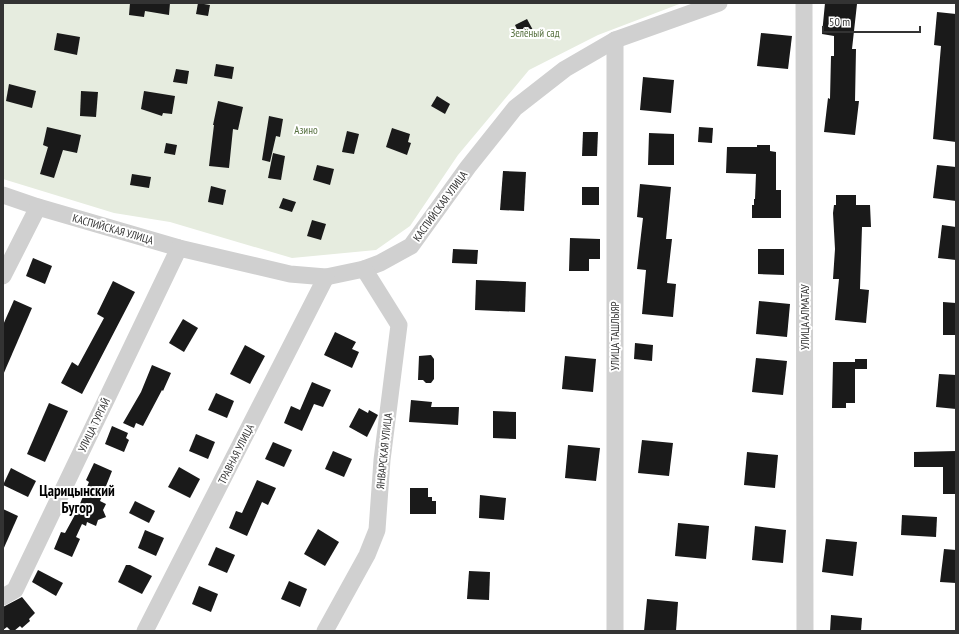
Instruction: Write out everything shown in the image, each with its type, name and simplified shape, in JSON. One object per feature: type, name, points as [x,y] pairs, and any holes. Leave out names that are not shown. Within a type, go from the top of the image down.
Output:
[{"type":"street","name":"КАСПИЙСКАЯ УЛИЦА","points":[[3,195],[38,207],[179,248],[290,274],[326,277],[364,269],[380,263],[411,246],[468,167],[515,108],[565,70],[614,40],[719,3]]},
{"type":"street","name":"УЛИЦА АЛМАТАУ","points":[[804,3],[805,631]]},
{"type":"street","name":"УЛИЦА ТАШЛЫЯР","points":[[614,40],[615,631]]},
{"type":"street","points":[[3,276],[38,207]]},
{"type":"street","name":"УЛИЦА ТУРГАЙ","points":[[3,597],[15,590],[179,248]]},
{"type":"street","name":"ЯНВАРСКАЯ УЛИЦА","points":[[326,631],[367,555],[377,530],[382,460],[399,325],[364,269]]},
{"type":"street","name":"ТРАВНАЯ УЛИЦА","points":[[145,631],[326,277]]},
{"type":"green space","name":"Азино","points":[[3,3],[682,3],[598,35],[529,70],[458,155],[410,226],[376,250],[292,258],[170,222],[114,213],[3,179]]},
{"type":"building","points":[[130,3],[170,3],[169,15],[145,11],[144,17],[129,15]]},
{"type":"building","points":[[198,3],[210,5],[208,16],[196,14]]},
{"type":"building","points":[[825,3],[857,4],[852,49],[856,49],[855,101],[859,101],[855,135],[824,132],[828,98],[830,99],[831,56],[834,56],[834,36],[822,34]]},
{"type":"building","points":[[937,12],[956,14],[956,142],[933,139],[941,46],[934,45]]},
{"type":"building","points":[[527,19],[534,32],[521,38],[515,25]]},
{"type":"building","points":[[57,33],[80,37],[77,55],[54,50]]},
{"type":"building","points":[[761,33],[792,36],[788,69],[757,66]]},
{"type":"building","points":[[216,64],[234,67],[232,79],[214,76]]},
{"type":"building","points":[[176,69],[189,71],[187,84],[173,82]]},
{"type":"building","points":[[643,77],[674,80],[671,113],[640,110]]},
{"type":"building","points":[[9,84],[36,91],[32,108],[6,101]]},
{"type":"building","points":[[81,91],[98,92],[96,117],[80,116]]},
{"type":"building","points":[[144,91],[175,96],[172,114],[163,113],[162,116],[141,109]]},
{"type":"building","points":[[437,96],[450,104],[445,114],[431,106]]},
{"type":"building","points":[[218,101],[243,107],[238,130],[233,129],[229,168],[209,166],[213,125]]},
{"type":"building","points":[[269,116],[283,119],[280,137],[276,136],[270,162],[262,160]]},
{"type":"building","points":[[47,127],[81,135],[77,153],[63,150],[54,178],[40,174],[48,147],[43,145]]},
{"type":"building","points":[[699,127],[713,128],[712,143],[698,142]]},
{"type":"building","points":[[392,128],[410,134],[408,142],[411,143],[407,155],[386,147]]},
{"type":"building","points":[[347,131],[359,134],[354,154],[342,152]]},
{"type":"building","points":[[583,132],[598,132],[597,156],[582,156]]},
{"type":"building","points":[[649,133],[674,134],[674,165],[648,165]]},
{"type":"building","points":[[166,143],[177,145],[175,155],[164,153]]},
{"type":"building","points":[[757,145],[770,145],[770,151],[776,152],[776,190],[781,190],[781,218],[752,218],[752,205],[754,205],[755,199],[756,174],[726,173],[727,147],[757,147]]},
{"type":"building","points":[[273,153],[285,156],[281,180],[268,178]]},
{"type":"building","points":[[317,165],[334,169],[330,185],[313,180]]},
{"type":"building","points":[[937,165],[956,167],[956,201],[933,198]]},
{"type":"building","points":[[503,171],[526,172],[524,211],[500,210]]},
{"type":"building","points":[[132,174],[151,177],[149,188],[130,185]]},
{"type":"building","points":[[640,184],[671,187],[666,239],[672,239],[667,283],[676,284],[673,317],[642,314],[646,270],[637,269],[643,218],[637,217]]},
{"type":"building","points":[[211,186],[226,190],[223,205],[208,202]]},
{"type":"building","points":[[582,187],[599,187],[599,205],[582,205]]},
{"type":"building","points":[[836,195],[856,195],[856,205],[870,205],[871,227],[862,227],[860,289],[869,290],[866,323],[835,320],[839,279],[833,279],[835,249],[833,213],[834,205],[836,205]]},
{"type":"building","points":[[283,198],[296,202],[292,212],[279,208]]},
{"type":"building","points":[[312,220],[326,224],[321,240],[307,236]]},
{"type":"building","points":[[942,225],[956,227],[956,260],[938,258]]},
{"type":"building","points":[[570,238],[600,239],[600,259],[589,259],[589,271],[569,271]]},
{"type":"building","points":[[453,249],[478,250],[477,264],[452,263]]},
{"type":"building","points":[[758,249],[784,249],[784,275],[758,274]]},
{"type":"building","points":[[33,258],[52,266],[45,284],[26,276]]},
{"type":"building","points":[[476,280],[526,282],[525,312],[475,310]]},
{"type":"building","points":[[113,281],[135,292],[82,394],[61,383],[72,362],[78,366],[104,318],[97,314]]},
{"type":"building","points":[[14,300],[32,308],[3,375],[3,325]]},
{"type":"building","points":[[759,301],[790,304],[787,337],[756,334]]},
{"type":"building","points":[[943,302],[956,303],[956,335],[943,335]]},
{"type":"building","points":[[183,319],[198,328],[184,352],[169,343]]},
{"type":"building","points":[[335,332],[356,342],[352,349],[359,352],[352,368],[324,355]]},
{"type":"building","points":[[635,343],[653,345],[652,361],[634,359]]},
{"type":"building","points":[[245,345],[265,356],[250,384],[230,374]]},
{"type":"building","points":[[431,355],[434,359],[434,379],[431,383],[426,383],[423,380],[418,380],[419,356]]},
{"type":"building","points":[[565,356],[596,359],[593,392],[562,389]]},
{"type":"building","points":[[756,358],[787,361],[783,395],[752,392]]},
{"type":"building","points":[[855,359],[867,359],[867,369],[855,369],[855,403],[846,403],[846,408],[832,408],[833,362],[855,362]]},
{"type":"building","points":[[152,365],[171,373],[163,391],[162,390],[143,426],[136,423],[134,428],[123,423],[141,392]]},
{"type":"building","points":[[939,374],[956,375],[956,409],[936,407]]},
{"type":"building","points":[[312,382],[331,390],[323,407],[314,404],[302,431],[284,423],[291,406],[300,410]]},
{"type":"building","points":[[216,393],[234,401],[227,418],[208,410]]},
{"type":"building","points":[[411,400],[432,402],[431,407],[459,407],[458,425],[409,422]]},
{"type":"building","points":[[49,403],[68,411],[45,462],[27,454]]},
{"type":"building","points":[[359,408],[368,413],[369,410],[378,415],[367,437],[349,427]]},
{"type":"building","points":[[493,411],[516,412],[516,439],[493,438]]},
{"type":"building","points":[[112,426],[128,433],[126,438],[129,440],[124,452],[105,444]]},
{"type":"building","points":[[196,434],[215,442],[208,459],[189,451]]},
{"type":"building","points":[[642,440],[673,443],[669,476],[638,473]]},
{"type":"building","points":[[273,442],[292,450],[284,467],[265,459]]},
{"type":"building","points":[[568,445],[600,448],[596,481],[565,478]]},
{"type":"building","points":[[333,451],[352,459],[344,477],[325,469]]},
{"type":"building","points":[[956,451],[956,494],[943,494],[943,467],[914,467],[914,452]]},
{"type":"building","points":[[747,452],[778,455],[775,488],[744,485]]},
{"type":"building","points":[[94,463],[112,471],[100,501],[106,504],[103,510],[106,517],[98,520],[96,526],[87,522],[86,526],[82,524],[76,537],[80,539],[72,557],[54,549],[61,532],[65,533],[77,511],[89,482],[86,480]]},
{"type":"building","points":[[179,467],[200,479],[190,498],[168,487]]},
{"type":"building","points":[[11,468],[36,481],[28,497],[3,485]]},
{"type":"building","points":[[257,480],[276,488],[268,505],[262,502],[247,536],[229,528],[236,511],[242,513]]},
{"type":"building","points":[[410,488],[428,488],[428,497],[432,497],[432,501],[436,501],[436,514],[410,514]]},
{"type":"building","points":[[480,495],[506,498],[504,520],[479,518]]},
{"type":"building","points":[[135,501],[155,511],[149,523],[129,513]]},
{"type":"building","points":[[3,509],[18,516],[3,550]]},
{"type":"building","points":[[902,515],[937,517],[936,537],[901,535]]},
{"type":"building","points":[[678,523],[709,526],[706,559],[675,556]]},
{"type":"building","points":[[755,526],[786,530],[783,563],[752,560]]},
{"type":"building","points":[[318,529],[339,542],[325,566],[304,554]]},
{"type":"building","points":[[145,530],[164,538],[156,556],[138,548]]},
{"type":"building","points":[[826,539],[857,542],[853,576],[822,572]]},
{"type":"building","points":[[216,547],[235,555],[227,573],[208,565]]},
{"type":"building","points":[[944,549],[956,550],[956,583],[940,582]]},
{"type":"building","points":[[126,565],[130,565],[152,576],[142,594],[118,582]]},
{"type":"building","points":[[38,570],[63,583],[56,596],[32,582]]},
{"type":"building","points":[[469,571],[490,572],[489,600],[467,599]]},
{"type":"building","points":[[289,581],[307,589],[300,607],[281,599]]},
{"type":"building","points":[[199,586],[218,594],[211,612],[192,604]]},
{"type":"building","points":[[22,597],[35,613],[29,619],[30,621],[22,628],[20,626],[14,631],[11,631],[7,627],[3,630],[3,607]]},
{"type":"building","points":[[647,599],[678,602],[676,631],[644,631]]},
{"type":"building","points":[[831,615],[862,618],[861,631],[830,631]]},
{"type":"district","name":"Царицынский Бугор","points":[[77,500]]},
{"type":"park label","name":"Зелёный сад","points":[[535,33]]}]
